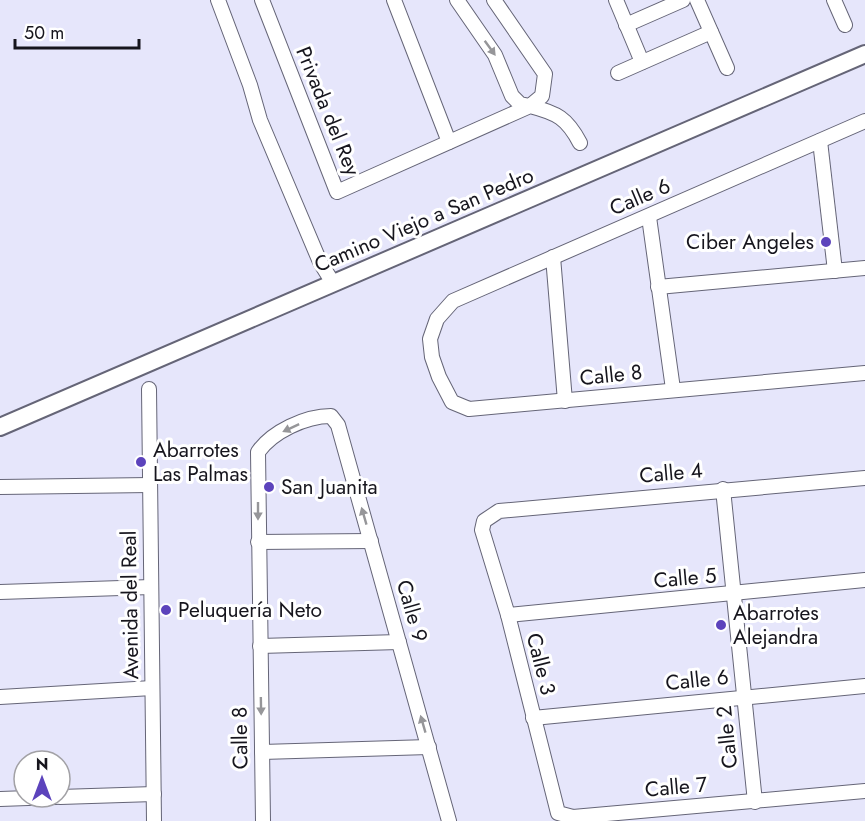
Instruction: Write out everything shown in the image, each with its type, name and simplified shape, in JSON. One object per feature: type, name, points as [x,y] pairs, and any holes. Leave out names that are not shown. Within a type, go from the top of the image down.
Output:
[{"type":"street","points":[[218,0],[250,85],[260,120],[320,262],[333,283]]},
{"type":"street","name":"Privada del Rey","points":[[262,0],[337,192],[530,106]]},
{"type":"street","points":[[394,0],[449,142]]},
{"type":"street","points":[[457,0],[495,55],[512,96],[520,104],[547,111],[570,124],[580,143]]},
{"type":"street","points":[[494,0],[545,74],[544,91],[539,100],[530,106]]},
{"type":"street","points":[[616,0],[642,62]]},
{"type":"street","points":[[626,25],[683,0]]},
{"type":"street","points":[[697,0],[727,68]]},
{"type":"street","points":[[834,0],[845,25]]},
{"type":"street","points":[[618,73],[711,32]]},
{"type":"street","name":"Camino Viejo a San Pedro","points":[[0,427],[865,54]]},
{"type":"street","name":"Calle 6","points":[[437,319],[453,301],[865,121]]},
{"type":"street","points":[[820,141],[835,271]]},
{"type":"street","points":[[649,217],[672,389]]},
{"type":"street","points":[[553,257],[565,401]]},
{"type":"street","points":[[658,286],[865,268]]},
{"type":"street","name":"Calle 8","points":[[437,319],[430,339],[432,357],[452,402],[468,409],[865,373]]},
{"type":"street","name":"Avenida del Real","points":[[149,389],[154,821]]},
{"type":"street","name":"Calle 8","points":[[262,821],[258,452],[267,439],[317,416],[331,416]]},
{"type":"street","name":"Calle 9","points":[[331,416],[338,425],[449,821]]},
{"type":"street","name":"Calle 4","points":[[484,522],[499,511],[865,478]]},
{"type":"street","points":[[0,488],[150,485]]},
{"type":"street","name":"Calle 2","points":[[723,489],[754,802]]},
{"type":"street","name":"Calle 3","points":[[484,522],[483,539],[508,615],[555,810],[562,816]]},
{"type":"street","points":[[258,542],[371,541]]},
{"type":"street","name":"Calle 5","points":[[508,615],[865,580]]},
{"type":"street","points":[[0,592],[151,587]]},
{"type":"street","points":[[260,646],[399,642]]},
{"type":"street","name":"Calle 6","points":[[533,718],[865,686]]},
{"type":"street","points":[[0,697],[152,688]]},
{"type":"street","points":[[262,752],[429,747]]},
{"type":"street","name":"Calle 7","points":[[562,816],[754,802],[865,790]]},
{"type":"street","points":[[72,797],[154,794]]},
{"type":"place","name":"Ciber Angeles","points":[[826,242]]},
{"type":"place","name":"Abarrotes Las Palmas","points":[[141,462]]},
{"type":"place","name":"San Juanita","points":[[269,487]]},
{"type":"place","name":"Peluquería Neto","points":[[166,610]]},
{"type":"place","name":"Abarrotes Alejandra","points":[[721,625]]}]
